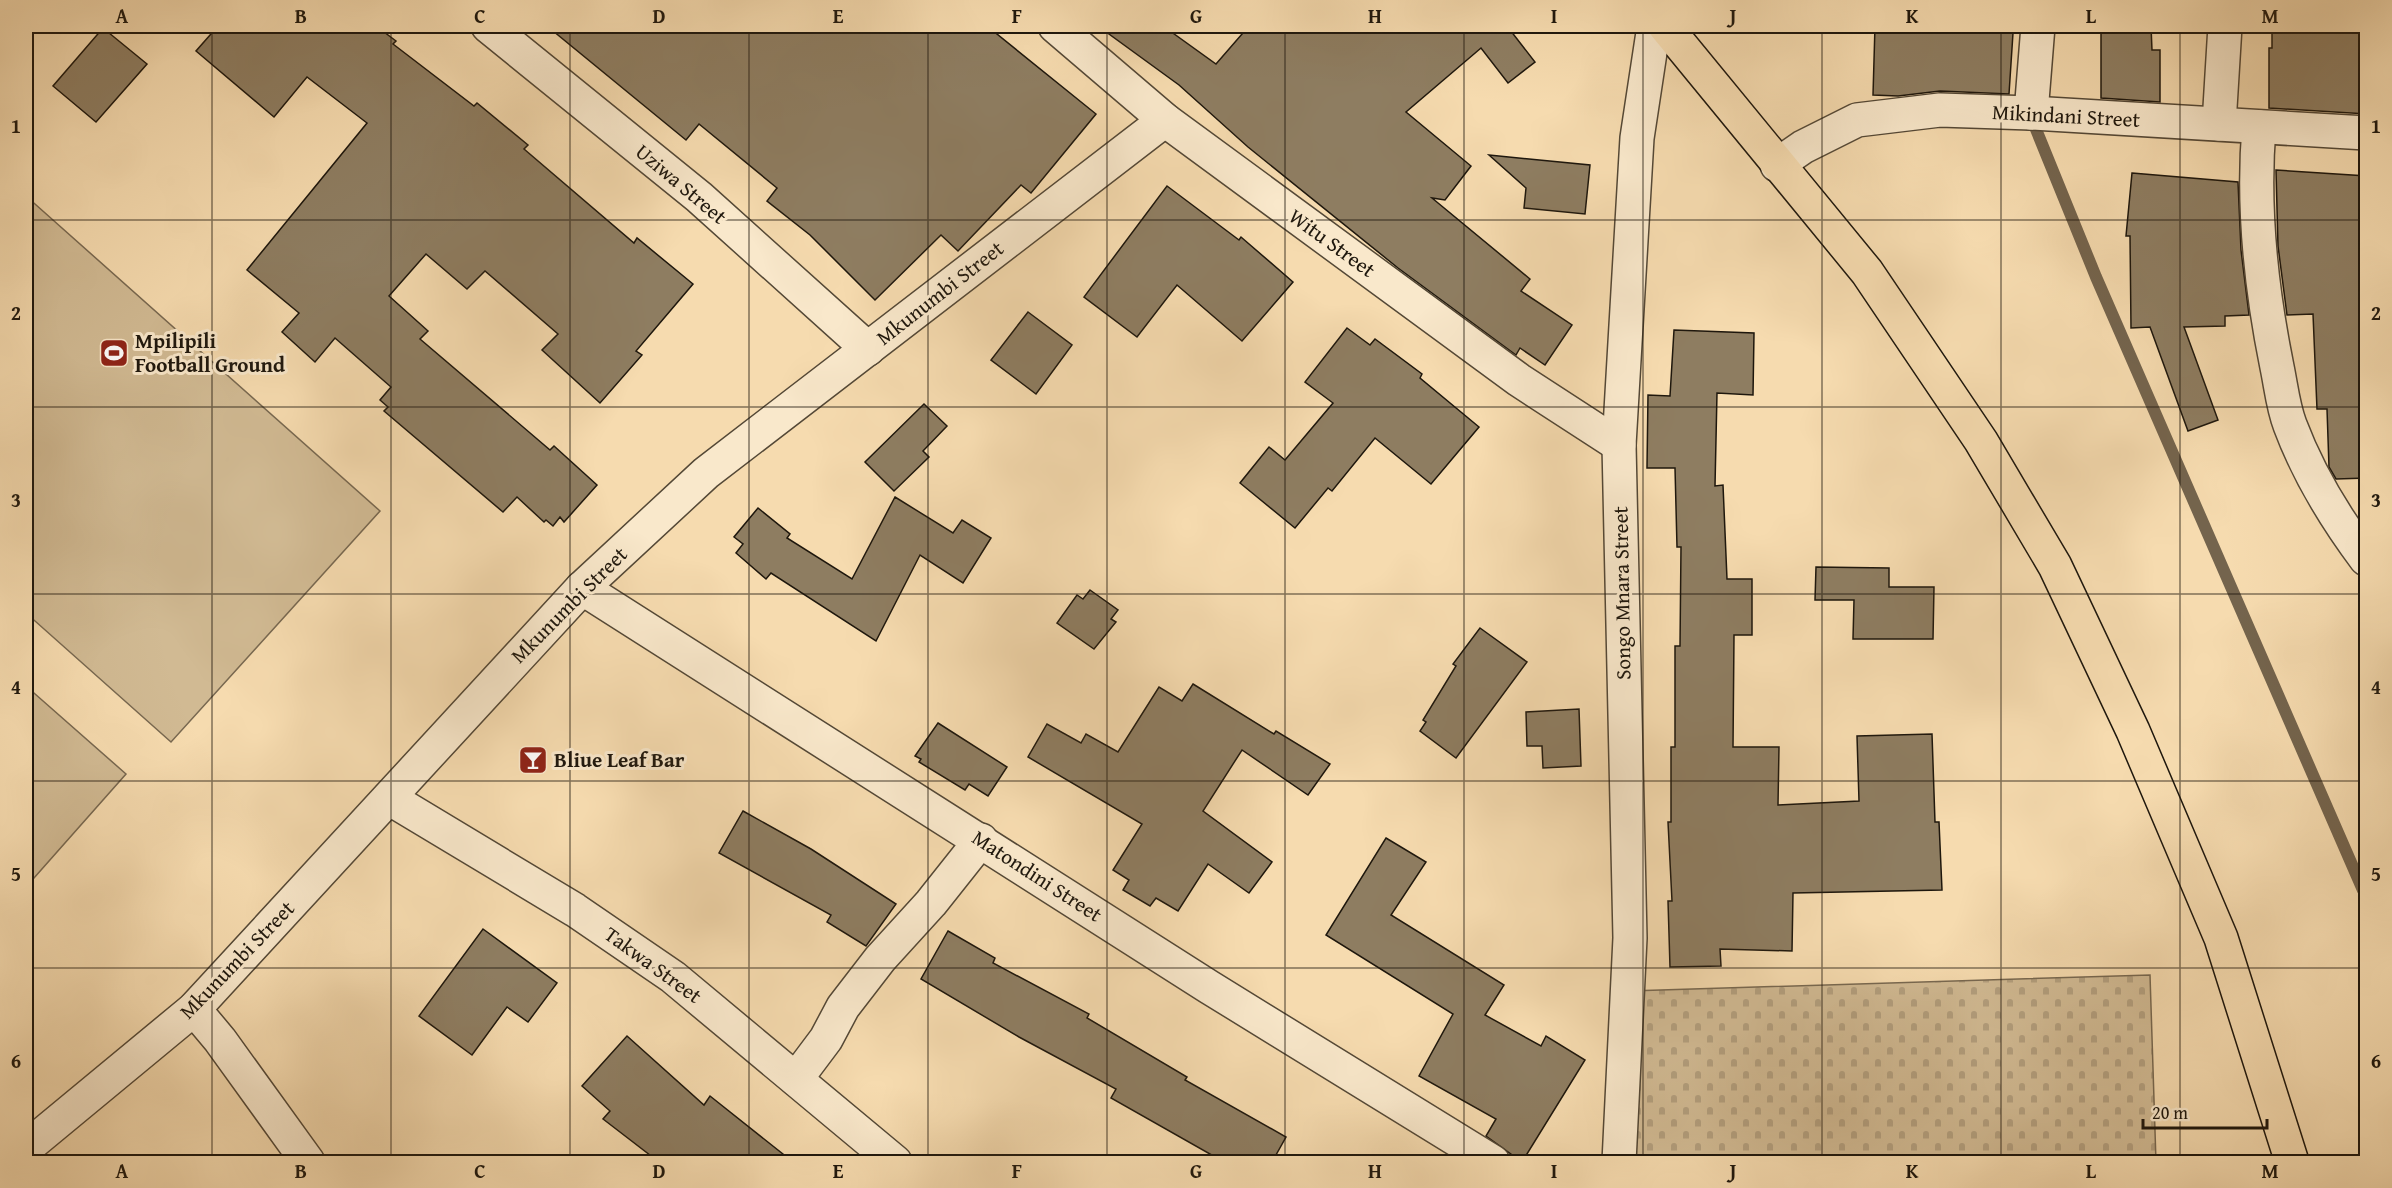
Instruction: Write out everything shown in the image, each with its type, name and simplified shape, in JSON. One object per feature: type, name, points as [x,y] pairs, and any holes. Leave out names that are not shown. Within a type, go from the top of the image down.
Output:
[{"type":"highway","points":[[1665,26],[1867,272],[1981,441],[2055,566],[2133,731],[2221,938],[2292,1162]]},
{"type":"street","name":"Uziwa Street","points":[[488,26],[699,197],[868,349]]},
{"type":"street","name":"Witu Street","points":[[1055,26],[1165,120],[1519,381],[1618,445]]},
{"type":"street","name":"Songo Mnara Street","points":[[1619,1162],[1630,938],[1618,445],[1637,138],[1653,26]]},
{"type":"street","points":[[2031,113],[2038,26]]},
{"type":"street","points":[[2219,124],[2225,26]]},
{"type":"street","name":"Mikindani Street","points":[[1777,165],[1803,147],[1857,120],[1940,110],[2031,113],[2367,134]]},
{"type":"street","name":"Mkunumbi Street","points":[[26,1148],[194,1010],[582,588],[706,473],[1165,120]]},
{"type":"street","points":[[2259,127],[2255,175],[2259,248],[2271,339],[2289,424],[2338,522],[2367,559]]},
{"type":"street","name":"Matondini Street","points":[[582,588],[1209,987],[1490,1162]]},
{"type":"street","name":"Takwa Street","points":[[389,798],[575,910],[663,970],[895,1162]]},
{"type":"street","points":[[796,1078],[826,1039],[843,1007],[874,967],[981,840]]},
{"type":"street","points":[[194,1010],[220,1040],[308,1162]]},
{"type":"green space","name":"Mpilipili Football Ground","points":[[26,196],[380,511],[171,742],[26,613]]},
{"type":"green space","points":[[26,686],[126,774],[26,887]]},
{"type":"green space","points":[[2150,975],[2156,1162],[1634,1162],[1629,991]]},
{"type":"building","points":[[218,26],[376,26],[396,41],[393,44],[474,106],[477,103],[528,145],[524,149],[634,243],[637,238],[693,284],[636,351],[642,355],[600,403],[542,350],[558,334],[485,271],[467,289],[426,254],[389,296],[428,331],[420,339],[550,450],[554,446],[597,485],[564,522],[560,517],[553,526],[546,520],[544,522],[517,497],[503,512],[384,411],[388,407],[380,400],[391,387],[335,338],[315,362],[282,332],[299,313],[247,270],[367,123],[307,77],[274,117],[196,51]]},
{"type":"building","points":[[547,26],[987,26],[1096,114],[1031,193],[1021,185],[958,251],[941,235],[875,300],[810,235],[767,201],[777,188],[699,124],[686,140]]},
{"type":"building","points":[[1098,26],[1163,26],[1216,64],[1249,26],[1507,26],[1535,62],[1508,83],[1481,48],[1406,112],[1471,166],[1445,200],[1432,198],[1530,279],[1521,291],[1572,325],[1545,365],[1520,348],[1516,355],[1398,268],[1248,147],[1179,85]]},
{"type":"building","points":[[1875,26],[1941,26],[1940,29],[2013,33],[2009,94],[1940,91],[1898,96],[1873,95]]},
{"type":"building","points":[[2101,26],[2151,26],[2152,50],[2160,50],[2160,102],[2101,98]]},
{"type":"building","points":[[2272,26],[2367,26],[2367,114],[2269,108],[2269,48],[2272,48]]},
{"type":"building","points":[[103,28],[147,64],[96,122],[53,86]]},
{"type":"building","points":[[1489,155],[1590,165],[1585,214],[1524,208],[1526,188]]},
{"type":"building","points":[[2276,170],[2367,176],[2367,478],[2336,479],[2329,467],[2327,409],[2317,409],[2313,314],[2287,315],[2278,246]]},
{"type":"building","points":[[2132,173],[2238,182],[2241,250],[2249,315],[2225,316],[2225,326],[2184,327],[2218,420],[2188,431],[2150,327],[2131,328],[2130,236],[2126,236]]},
{"type":"building","points":[[1167,186],[1239,240],[1241,237],[1293,282],[1242,341],[1177,285],[1137,337],[1084,297]]},
{"type":"building","points":[[1028,312],[1072,345],[1036,394],[991,360]]},
{"type":"building","points":[[1347,328],[1370,345],[1375,339],[1422,374],[1420,378],[1479,427],[1431,484],[1375,438],[1332,491],[1328,488],[1295,528],[1240,483],[1269,447],[1285,460],[1333,403],[1305,382]]},
{"type":"building","points":[[1674,330],[1754,333],[1753,395],[1717,393],[1715,486],[1723,485],[1727,579],[1752,579],[1752,635],[1734,635],[1733,747],[1779,747],[1778,805],[1859,801],[1857,736],[1932,734],[1935,822],[1939,822],[1942,890],[1793,893],[1792,951],[1720,949],[1721,966],[1670,967],[1668,901],[1672,901],[1668,822],[1671,822],[1671,747],[1675,747],[1675,646],[1680,646],[1681,547],[1677,547],[1675,468],[1647,468],[1648,395],[1670,396]]},
{"type":"building","points":[[924,404],[947,426],[923,451],[929,457],[894,491],[865,462]]},
{"type":"building","points":[[895,497],[953,533],[962,520],[991,538],[963,583],[920,555],[876,641],[771,573],[766,579],[736,553],[743,544],[734,537],[758,508],[790,534],[787,538],[852,579]]},
{"type":"building","points":[[1816,567],[1889,568],[1889,587],[1934,587],[1933,639],[1853,639],[1854,600],[1815,600]]},
{"type":"building","points":[[1090,590],[1118,610],[1111,619],[1116,622],[1094,649],[1057,623],[1077,595],[1083,599]]},
{"type":"building","points":[[1480,628],[1527,662],[1456,758],[1420,731],[1426,722],[1423,720],[1456,666],[1453,664]]},
{"type":"building","points":[[1193,684],[1274,734],[1276,731],[1330,764],[1308,795],[1242,750],[1203,811],[1272,862],[1249,893],[1208,864],[1178,911],[1156,898],[1150,906],[1123,890],[1129,880],[1113,870],[1142,824],[1028,757],[1047,724],[1081,743],[1086,734],[1118,752],[1159,687],[1182,701]]},
{"type":"building","points":[[1579,709],[1581,766],[1543,768],[1542,746],[1527,746],[1526,712]]},
{"type":"building","points":[[938,723],[1007,767],[988,796],[969,784],[965,790],[919,762],[921,759],[915,756]]},
{"type":"building","points":[[743,811],[811,849],[896,904],[866,946],[827,922],[831,915],[719,853]]},
{"type":"building","points":[[1386,838],[1426,862],[1391,915],[1504,985],[1485,1015],[1541,1046],[1546,1036],[1585,1060],[1522,1162],[1486,1136],[1496,1119],[1419,1076],[1453,1014],[1326,935]]},
{"type":"building","points":[[483,929],[557,983],[528,1022],[507,1007],[472,1055],[419,1016]]},
{"type":"building","points":[[948,931],[995,958],[993,963],[1089,1014],[1087,1018],[1187,1077],[1185,1080],[1286,1137],[1272,1162],[1224,1162],[1111,1098],[1116,1089],[1019,1037],[921,979]]},
{"type":"building","points":[[627,1036],[704,1105],[710,1096],[793,1162],[659,1162],[603,1119],[610,1111],[582,1086]]},
{"type":"waterway","points":[[2031,117],[2096,277],[2363,890]]},
{"type":"place","name":"Mpilipili Football Ground","points":[[114,353]]},
{"type":"place","name":"Bliue Leaf Bar","points":[[533,760]]}]
